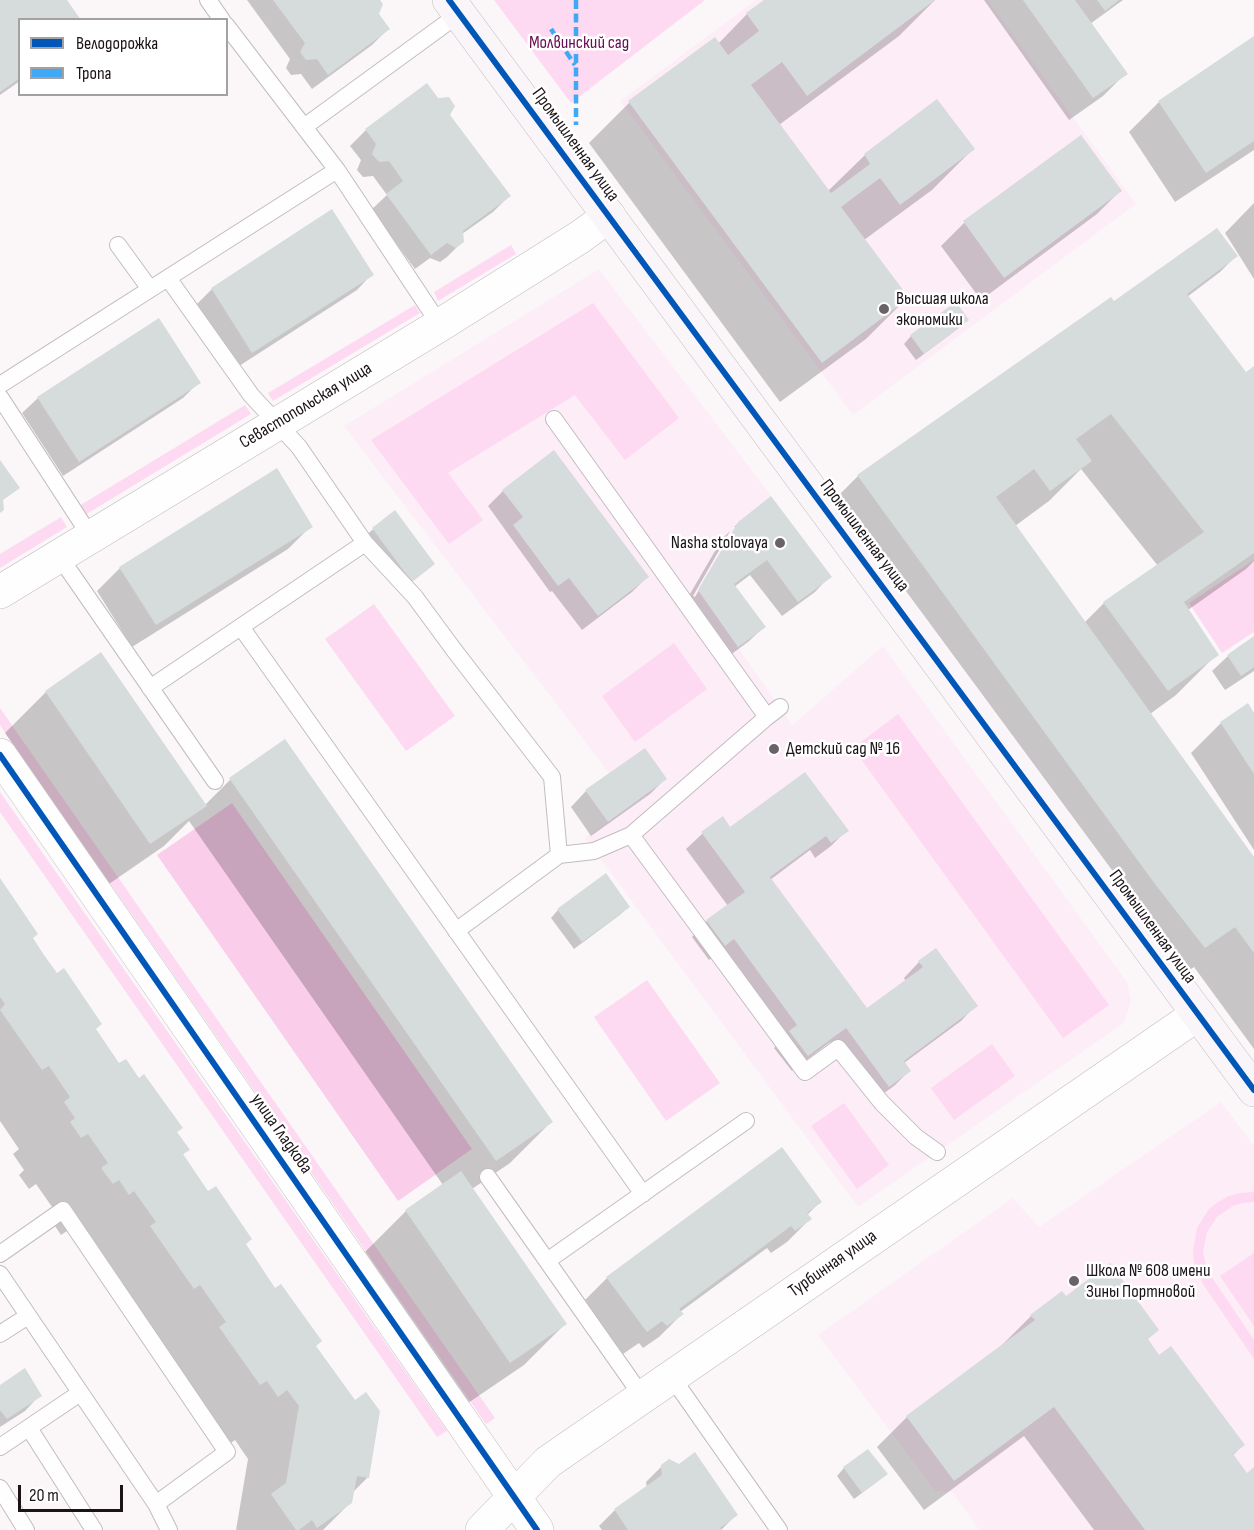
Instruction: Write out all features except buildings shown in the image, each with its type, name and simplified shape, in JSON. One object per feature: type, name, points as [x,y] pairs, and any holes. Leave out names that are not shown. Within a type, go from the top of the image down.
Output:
[{"type":"street","name":"Промышленная улица","points":[[454,7],[1198,1014],[1252,1083]]},
{"type":"street","name":"Севастопольская улица","points":[[0,592],[440,325],[580,237],[609,216]]},
{"type":"street","name":"улица Гладкова","points":[[0,755],[537,1530]]},
{"type":"street","name":"Турбинная улица","points":[[482,1530],[548,1462],[1198,1014]]},
{"type":"lane","points":[[208,0],[221,18]]},
{"type":"lane","points":[[304,127],[454,7]]},
{"type":"lane","points":[[228,28],[337,170],[440,325]]},
{"type":"lane","points":[[0,385],[337,170]]},
{"type":"lane","points":[[118,245],[150,290]]},
{"type":"lane","points":[[168,278],[251,395],[299,447],[365,543],[415,597],[552,777],[559,855]]},
{"type":"lane","points":[[0,397],[91,537]]},
{"type":"lane","points":[[456,931],[559,855],[594,851],[631,835],[773,712],[554,419]]},
{"type":"lane","points":[[150,688],[365,543]]},
{"type":"lane","points":[[59,556],[215,781]]},
{"type":"lane","points":[[241,627],[643,1194]]},
{"type":"lane","points":[[631,835],[805,1071],[838,1048],[882,1103],[916,1137],[937,1152]]},
{"type":"lane","points":[[548,1261],[746,1121]]},
{"type":"lane","points":[[488,1177],[642,1396]]},
{"type":"lane","points":[[0,1254],[63,1210],[227,1452],[156,1504]]},
{"type":"lane","points":[[0,1274],[156,1504],[169,1530]]},
{"type":"lane","points":[[0,1334],[28,1316]]},
{"type":"lane","points":[[671,1376],[779,1530]]},
{"type":"lane","points":[[0,1447],[80,1393]]},
{"type":"lane","points":[[29,1428],[94,1530]]},
{"type":"lane","points":[[0,1488],[26,1530]]},
{"type":"shaded area","name":"Высшая школа экономики","points":[[756,0],[988,0],[1136,204],[853,415],[620,101]]},
{"type":"shaded area","name":"Детский сад № 16","points":[[599,269],[771,496],[737,522],[698,590],[792,725],[883,646],[1127,982],[1131,1001],[1124,1023],[858,1207],[585,838],[607,822],[585,790],[609,773],[344,426]]},
{"type":"shaded area","points":[[232,803],[472,1149],[398,1201],[157,855]]},
{"type":"shaded area","name":"Школа № 608 имени Зины Портновой","points":[[1221,1102],[1254,1146],[1254,1530],[979,1530],[952,1492],[935,1491],[818,1335],[1013,1198],[1039,1227]]},
{"type":"green space","name":"Молвинский сад","points":[[494,0],[705,0],[571,103]]},
{"type":"green space","points":[[511,245],[516,254],[438,301],[434,292]]},
{"type":"green space","points":[[593,303],[679,418],[625,460],[575,395],[448,473],[483,520],[449,544],[371,440]]},
{"type":"green space","points":[[415,305],[420,313],[273,401],[268,393]]},
{"type":"green space","points":[[245,405],[251,414],[85,515],[79,506]]},
{"type":"green space","points":[[61,517],[67,527],[0,568],[0,554]]},
{"type":"green space","points":[[1254,560],[1254,632],[1222,653],[1189,603]]},
{"type":"green space","points":[[374,604],[455,716],[406,751],[325,639]]},
{"type":"green space","points":[[674,643],[707,689],[635,742],[602,696]]},
{"type":"green space","points":[[0,708],[495,1418],[486,1424],[0,725]]},
{"type":"green space","points":[[898,714],[1109,1005],[1063,1038],[853,748]]},
{"type":"green space","points":[[0,792],[447,1431],[437,1437],[0,812]]},
{"type":"green space","points":[[647,980],[720,1083],[666,1121],[594,1017]]},
{"type":"green space","points":[[992,1044],[1015,1076],[954,1120],[931,1088]]},
{"type":"green space","points":[[844,1103],[889,1165],[857,1189],[811,1126]]},
{"type":"green space","points":[[1254,1192],[1254,1202],[1233,1206],[1217,1217],[1207,1232],[1203,1251],[1207,1270],[1254,1340],[1254,1359],[1203,1284],[1194,1263],[1193,1251],[1197,1228],[1209,1209],[1229,1196]]},
{"type":"green space","points":[[1254,1253],[1254,1326],[1220,1276]]},
{"type":"marked path","points":[[576,0],[576,125]]},
{"type":"marked path","points":[[551,29],[575,65]]},
{"type":"cycle path","points":[[449,0],[1254,1090]]},
{"type":"cycle path","points":[[0,755],[537,1530]]},
{"type":"place","name":"Высшая школа экономики","points":[[884,309]]},
{"type":"place","name":"Nasha stolovaya","points":[[780,543]]},
{"type":"place","name":"Детский сад № 16","points":[[774,749]]},
{"type":"place","name":"Школа № 608 имени Зины Портновой","points":[[1074,1281]]}]
